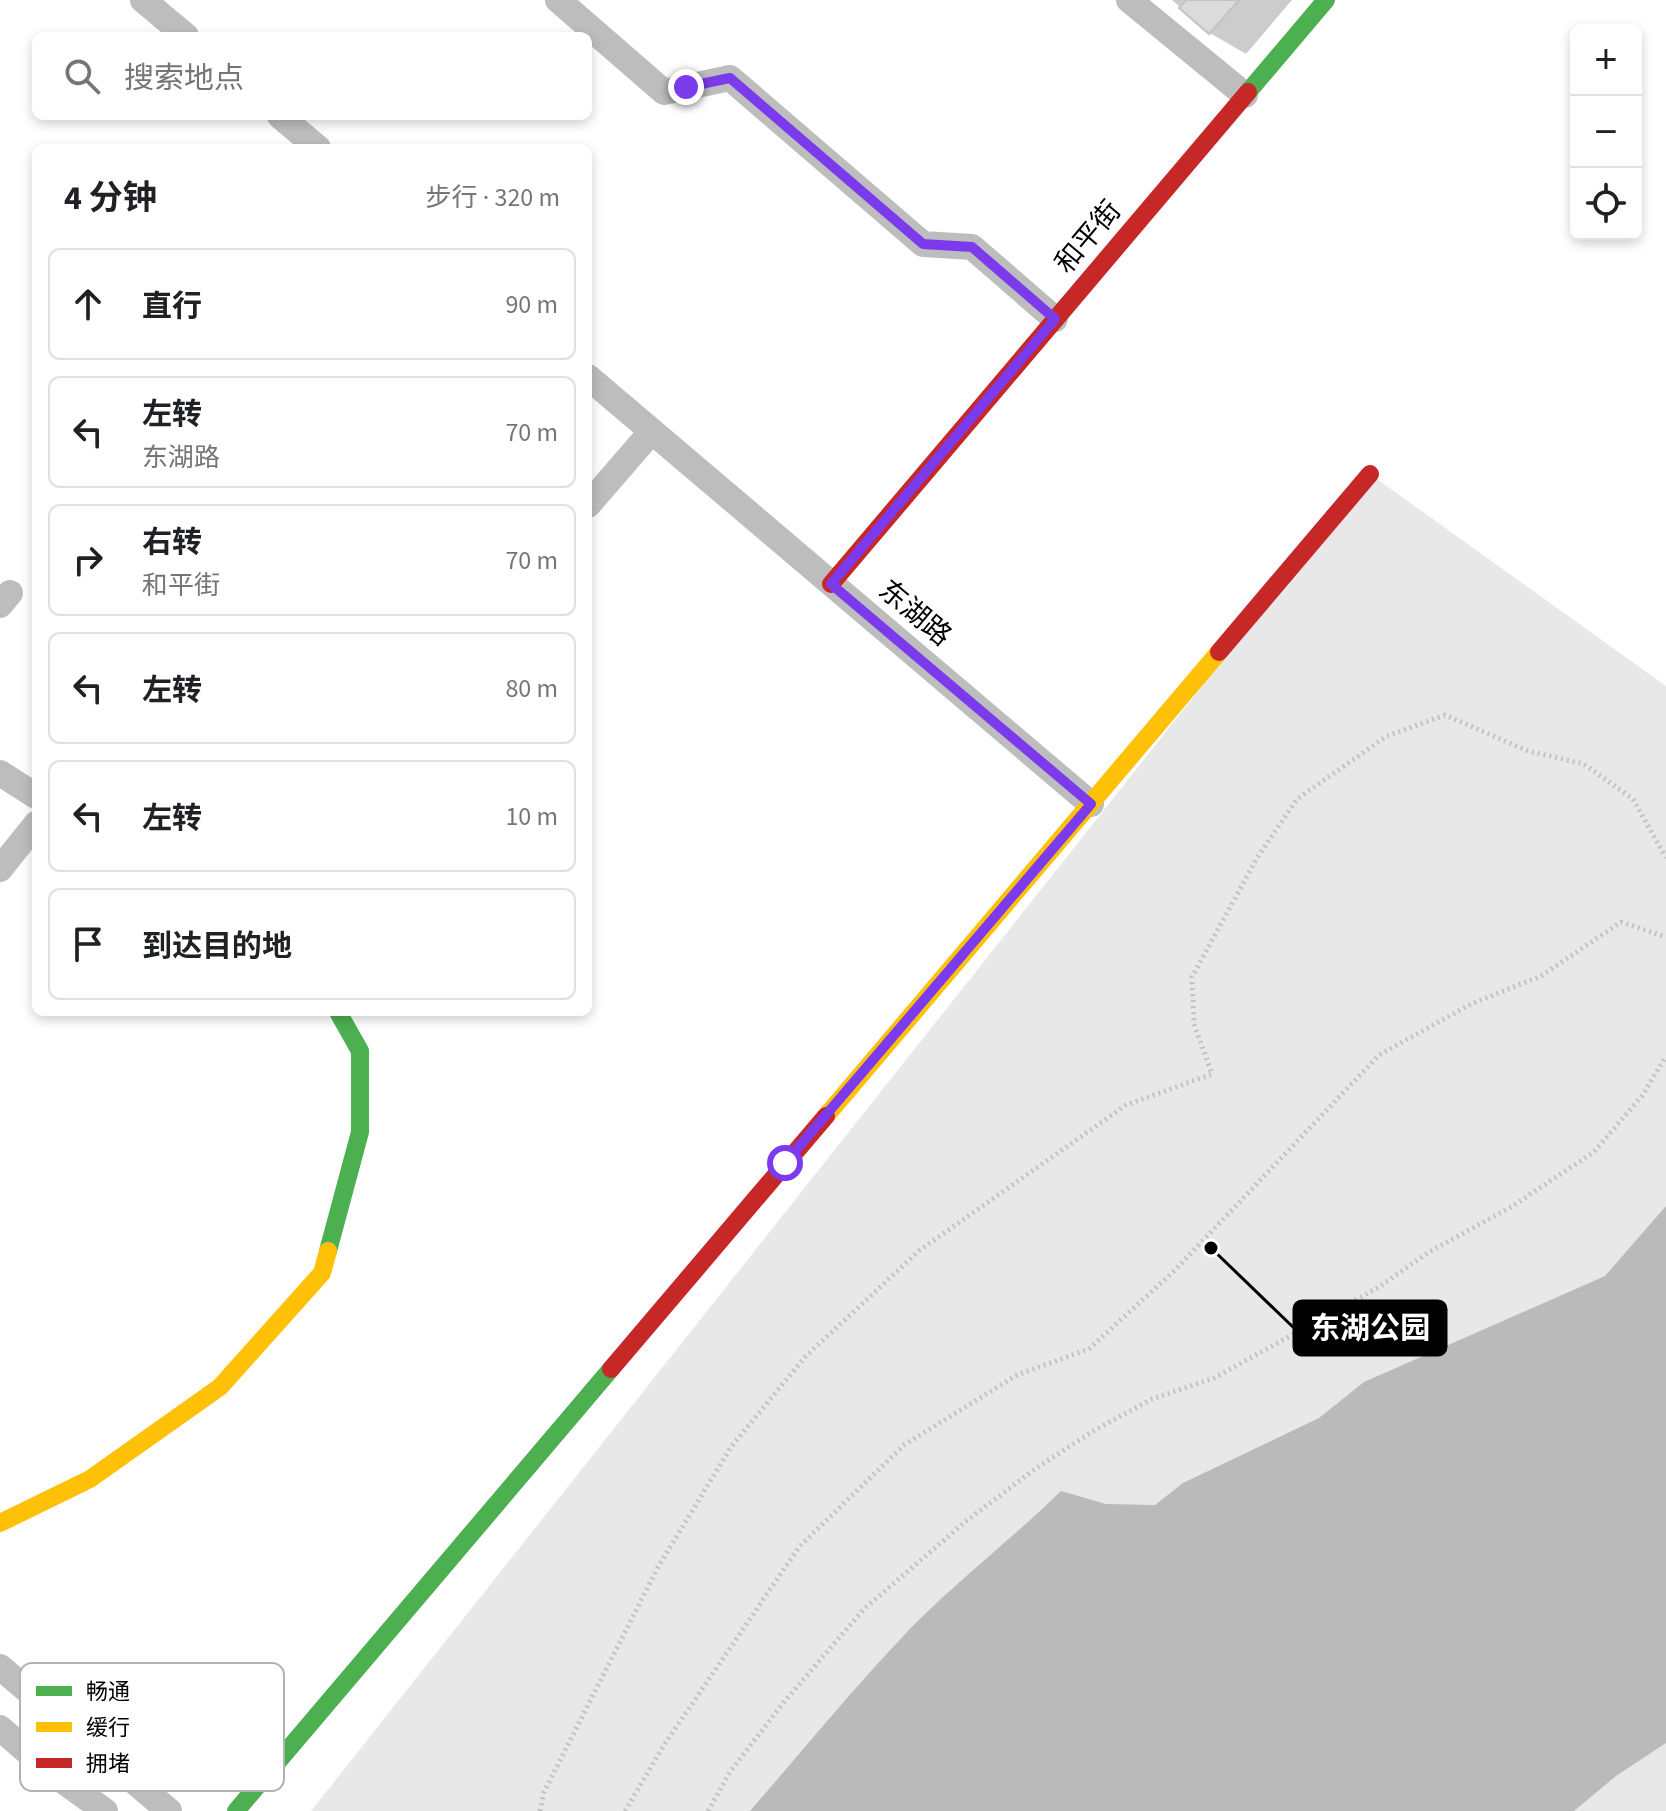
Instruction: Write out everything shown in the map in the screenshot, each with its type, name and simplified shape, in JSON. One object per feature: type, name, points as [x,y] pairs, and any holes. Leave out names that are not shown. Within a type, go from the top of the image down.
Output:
[{"type":"street","points":[[143,0],[181,32]]},
{"type":"street","points":[[558,0],[664,92],[730,78],[923,244],[972,247],[1055,319]]},
{"type":"street","points":[[1129,0],[1245,95]]},
{"type":"street","name":"和平街","points":[[831,584],[1326,0]]},
{"type":"street","points":[[285,120],[313,144]]},
{"type":"street","name":"东湖路","points":[[592,380],[1091,804]]},
{"type":"street","points":[[592,500],[652,431]]},
{"type":"street","points":[[284,1754],[1370,474]]},
{"type":"street","points":[[0,773],[32,793]]},
{"type":"street","points":[[0,869],[32,829]]},
{"type":"street","points":[[0,1523],[90,1479],[220,1387],[322,1273],[360,1132],[360,1051],[340,1016]]},
{"type":"street","points":[[0,1667],[20,1684]]},
{"type":"street","points":[[0,1728],[20,1745]]},
{"type":"street","points":[[77,1791],[105,1811]]},
{"type":"street","points":[[146,1791],[169,1811]]},
{"type":"street","points":[[236,1811],[253,1791]]},
{"type":"path","points":[[540,1811],[544,1792],[658,1567],[731,1447],[805,1357],[920,1250],[1126,1105],[1212,1074],[1194,1024],[1192,977],[1257,858],[1297,799],[1387,736],[1445,715],[1528,751],[1584,764],[1633,799],[1666,858]]},
{"type":"path","points":[[625,1811],[664,1745],[799,1547],[904,1445],[1017,1375],[1089,1349],[1174,1271],[1379,1055],[1471,1004],[1541,976],[1621,922],[1666,937]]},
{"type":"path","points":[[708,1811],[730,1772],[864,1609],[965,1522],[1035,1469],[1095,1430],[1152,1399],[1214,1378],[1379,1287],[1429,1252],[1511,1207],[1594,1152],[1642,1096],[1666,1056]]},
{"type":"shaded area","points":[[1370,474],[1666,686],[1666,1811],[311,1811]]},
{"type":"shaded area","points":[[1666,1206],[1666,1743],[1616,1776],[1574,1811],[750,1811],[915,1624],[1061,1491],[1106,1504],[1155,1505],[1183,1483],[1319,1418],[1364,1382],[1605,1276]]},
{"type":"building","points":[[1186,0],[1239,0],[1209,34],[1179,8]]},
{"type":"traffic: fast","points":[[1248,92],[1326,0]]},
{"type":"traffic: fast","points":[[328,1251],[360,1132],[360,1051],[340,1016]]},
{"type":"traffic: fast","points":[[284,1754],[611,1369]]},
{"type":"traffic: fast","points":[[236,1811],[253,1791]]},
{"type":"traffic: slow","points":[[826,1116],[1219,652]]},
{"type":"traffic: slow","points":[[0,1523],[90,1479],[220,1387],[322,1273],[328,1251]]},
{"type":"traffic: jam","points":[[831,584],[1248,92]]},
{"type":"traffic: jam","points":[[1219,652],[1370,474]]},
{"type":"traffic: jam","points":[[611,1369],[826,1116]]},
{"type":"place","name":"东湖公园","points":[[1211,1248]]},
{"type":"route","points":[[686,87],[730,78],[923,244],[972,247],[1055,319],[831,584],[1091,804],[785,1163]]}]
